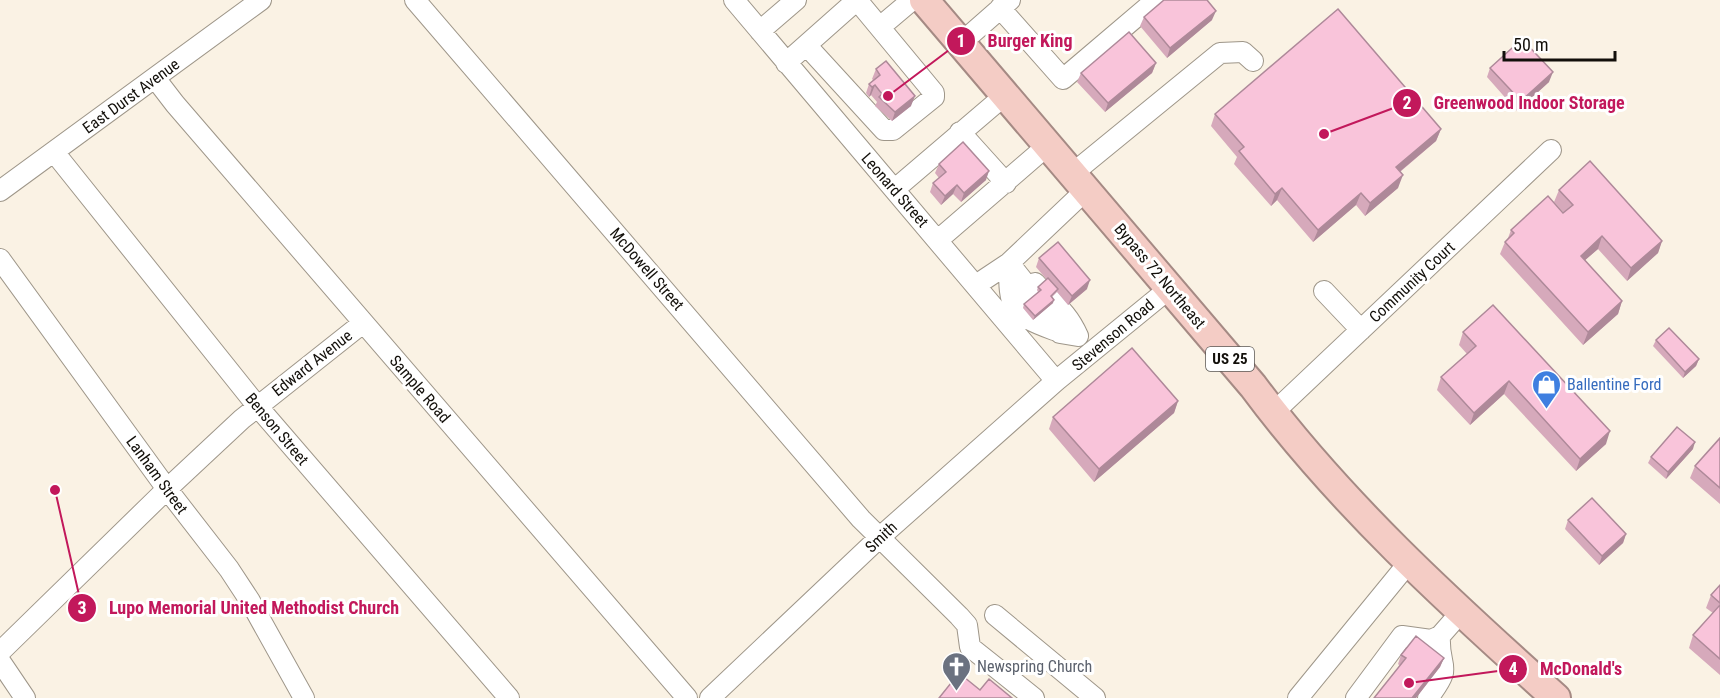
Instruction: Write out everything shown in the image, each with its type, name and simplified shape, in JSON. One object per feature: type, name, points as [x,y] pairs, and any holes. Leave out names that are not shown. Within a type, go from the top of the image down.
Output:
[{"type":"highway","name":"Bypass 72 Northeast","points":[[924,0],[1170,288],[1287,431],[1410,561],[1556,698]]},
{"type":"street","name":"East Durst Avenue","points":[[0,191],[261,0]]},
{"type":"street","name":"McDowell Street","points":[[415,0],[879,537],[959,616],[967,626],[970,646],[1034,698]]},
{"type":"street","name":"Leonard Street","points":[[734,0],[1056,381]]},
{"type":"street","points":[[760,31],[796,0]]},
{"type":"street","points":[[786,63],[857,0],[934,93],[934,97],[893,130],[884,130],[807,46]]},
{"type":"street","points":[[880,27],[912,0]]},
{"type":"street","points":[[961,43],[1006,4],[1063,79],[1156,0]]},
{"type":"street","points":[[976,285],[1011,261],[1052,222],[1079,182],[1220,53],[1243,52],[1253,62]]},
{"type":"street","name":"Sample Road","points":[[155,78],[687,698]]},
{"type":"street","points":[[895,189],[1004,96]]},
{"type":"street","points":[[960,132],[1006,183]]},
{"type":"street","points":[[938,240],[1047,146]]},
{"type":"street","name":"Community Court","points":[[1273,413],[1551,150]]},
{"type":"street","name":"Benson Street","points":[[54,152],[258,406],[509,698]]},
{"type":"street","name":"Lanham Street","points":[[0,259],[250,601],[304,698]]},
{"type":"street","points":[[1011,261],[1041,303],[1069,335],[1092,353]]},
{"type":"street","points":[[1011,261],[1039,288],[1052,297],[1071,321],[1069,335]]},
{"type":"street","points":[[1011,261],[1009,300],[1025,320],[1069,335]]},
{"type":"street","name":"Stevenson Road","points":[[1056,381],[1170,288]]},
{"type":"street","points":[[1324,291],[1361,330]]},
{"type":"street","name":"Edward Avenue","points":[[0,652],[167,489],[258,406],[363,323]]},
{"type":"street","name":"Smith","points":[[710,698],[858,560],[879,537],[1056,381]]},
{"type":"street","points":[[1298,698],[1410,561]]},
{"type":"street","points":[[1356,698],[1402,636],[1431,640],[1440,636],[1462,611]]},
{"type":"street","points":[[995,615],[1095,698]]},
{"type":"street","points":[[1428,698],[1443,679],[1445,667],[1440,636]]},
{"type":"street","points":[[1363,698],[1382,672],[1384,659]]},
{"type":"street","points":[[0,661],[25,698]]},
{"type":"building","points":[[1164,0],[1207,0],[1216,11],[1170,48],[1144,17]]},
{"type":"building","points":[[1338,9],[1441,129],[1396,167],[1403,175],[1370,203],[1361,193],[1318,230],[1282,188],[1275,194],[1239,151],[1244,147],[1215,114]]},
{"type":"building","points":[[1129,32],[1156,63],[1108,103],[1081,73]]},
{"type":"building","points":[[1522,39],[1553,72],[1521,101],[1490,68]]},
{"type":"building","points":[[886,61],[915,96],[895,112],[879,97],[882,94],[875,85],[872,87],[869,84],[880,75],[876,69]]},
{"type":"building","points":[[963,142],[989,171],[964,193],[957,185],[945,196],[933,183],[946,172],[939,164]]},
{"type":"building","points":[[1590,161],[1662,241],[1631,268],[1602,236],[1581,256],[1622,301],[1588,332],[1505,242],[1514,233],[1511,230],[1548,196],[1563,213],[1573,205],[1559,190]]},
{"type":"building","points":[[1058,242],[1090,280],[1072,296],[1039,258]]},
{"type":"building","points":[[1048,278],[1058,289],[1051,296],[1054,300],[1035,316],[1024,304],[1041,290],[1038,287]]},
{"type":"building","name":"Ballentine Ford","points":[[1493,305],[1610,431],[1580,459],[1509,381],[1474,413],[1441,377],[1476,346],[1463,332]]},
{"type":"building","points":[[1669,328],[1699,359],[1685,372],[1656,340]]},
{"type":"building","points":[[1132,348],[1178,401],[1099,469],[1053,417]]},
{"type":"building","points":[[1677,427],[1695,442],[1668,472],[1651,457]]},
{"type":"building","points":[[1720,438],[1720,488],[1695,466]]},
{"type":"building","points":[[1592,498],[1626,534],[1602,556],[1568,520]]},
{"type":"building","points":[[1720,585],[1720,603],[1711,595]]},
{"type":"building","points":[[1720,605],[1720,659],[1693,635]]},
{"type":"building","points":[[1416,636],[1444,658],[1412,698],[1374,698],[1406,658],[1401,655]]},
{"type":"building","points":[[959,673],[980,690],[989,679],[1012,698],[939,698]]},
{"type":"place","name":"Burger King","points":[[888,96]]},
{"type":"place","name":"Greenwood Indoor Storage","points":[[1324,134]]},
{"type":"place","name":"Ballentine Ford","points":[[1546,410]]},
{"type":"place","name":"Lupo Memorial United Methodist Church","points":[[55,490]]},
{"type":"place","name":"McDonald's","points":[[1409,683]]},
{"type":"place","name":"Newspring Church","points":[[956,692]]}]
